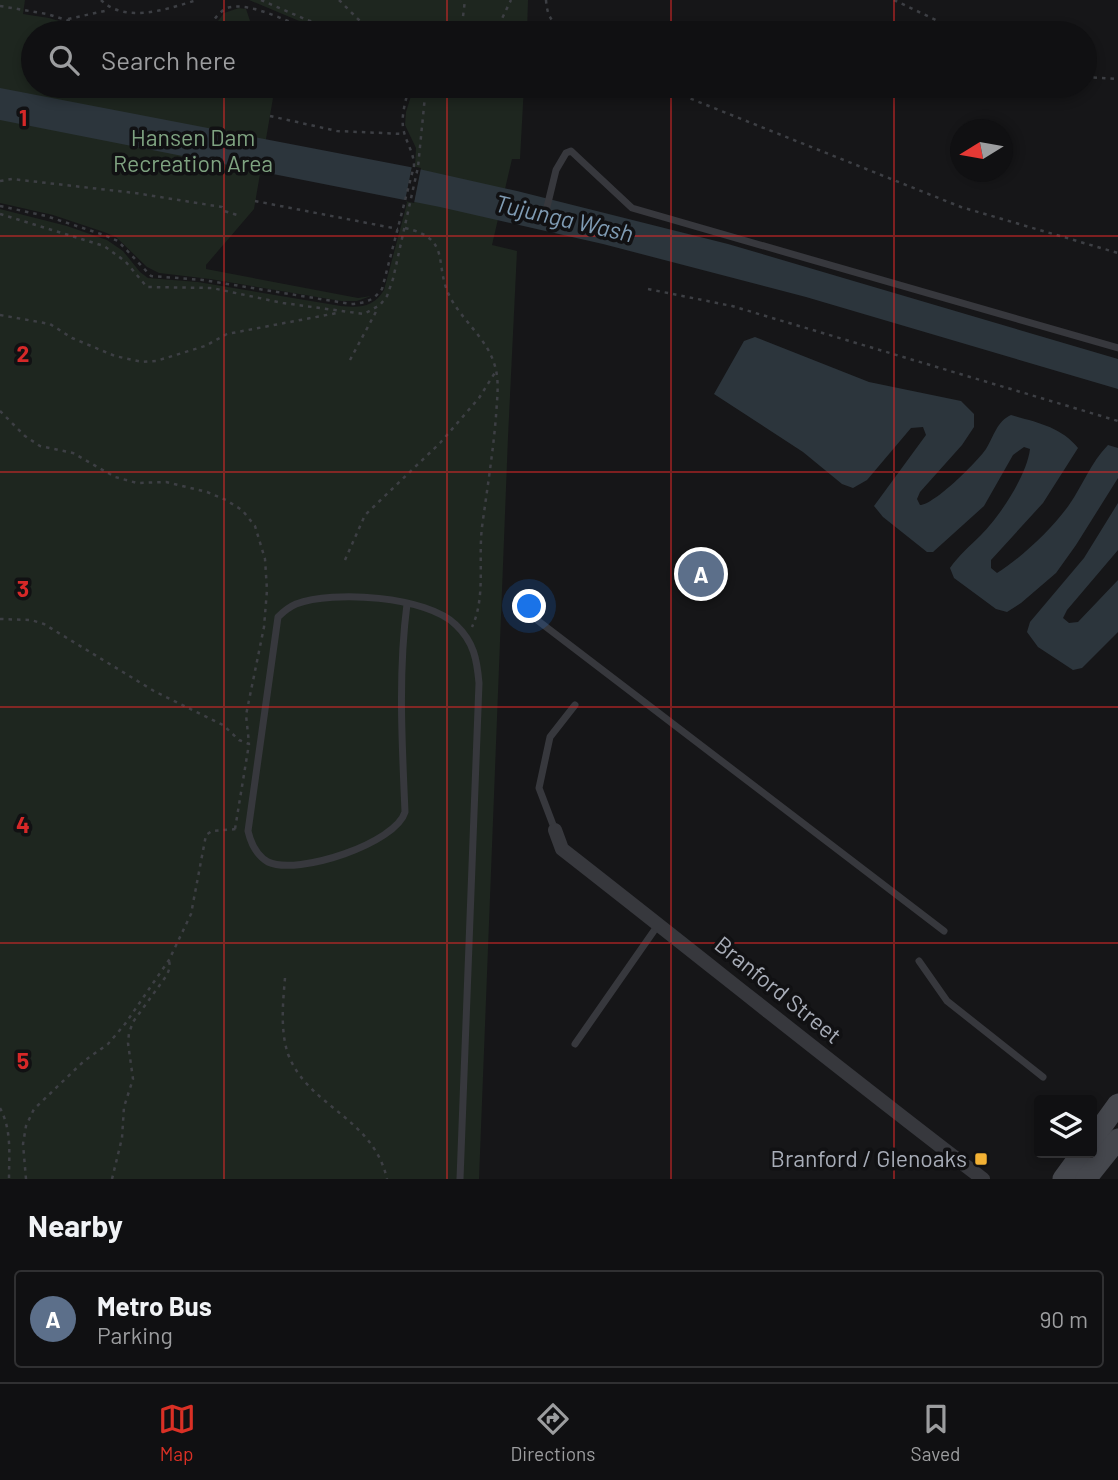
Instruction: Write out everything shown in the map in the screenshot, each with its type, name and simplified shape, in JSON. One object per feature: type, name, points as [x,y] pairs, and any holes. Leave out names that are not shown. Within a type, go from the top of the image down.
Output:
[{"type":"main road","points":[[1097,1133],[1118,1104]]},
{"type":"main road","points":[[1086,1179],[1118,1139]]},
{"type":"main road","points":[[1063,1179],[1078,1158]]},
{"type":"street","name":"Branford Street","points":[[555,830],[562,849],[850,1078],[983,1179]]},
{"type":"lane","points":[[546,211],[556,170],[566,153],[571,151],[632,208],[1118,348]]},
{"type":"lane","points":[[407,604],[402,636],[400,714],[405,812],[402,820],[397,827],[358,848],[330,859],[286,866],[269,862],[259,855],[251,845],[248,831],[278,617],[296,604],[349,597],[389,599],[441,612],[457,625],[472,645],[479,683],[460,1179]]},
{"type":"lane","points":[[520,607],[944,931]]},
{"type":"lane","points":[[555,830],[539,788],[550,737],[575,705]]},
{"type":"lane","points":[[575,1044],[659,924]]},
{"type":"lane","points":[[919,961],[947,1001],[1043,1077]]},
{"type":"path","points":[[101,0],[110,10]]},
{"type":"path","points":[[68,19],[110,10],[131,13],[166,9],[197,0]]},
{"type":"path","points":[[261,0],[311,21]]},
{"type":"path","points":[[339,0],[360,21]]},
{"type":"path","points":[[462,21],[465,0]]},
{"type":"path","points":[[500,21],[510,0]]},
{"type":"path","points":[[546,0],[552,21]]},
{"type":"path","points":[[894,0],[938,21]]},
{"type":"path","points":[[0,6],[47,13],[74,21]]},
{"type":"path","points":[[214,21],[227,8],[241,6],[255,8],[285,21]]},
{"type":"path","points":[[1097,78],[1118,79]]},
{"type":"path","points":[[407,98],[402,120],[404,134],[416,166]]},
{"type":"path","points":[[0,206],[46,216],[104,235],[118,242],[151,276],[203,280],[351,304],[365,303],[377,296],[382,289],[408,202],[425,98]]},
{"type":"path","points":[[689,98],[961,207],[1118,253]]},
{"type":"path","points":[[270,116],[337,131],[404,134]]},
{"type":"path","points":[[0,181],[12,179],[135,193],[222,207],[224,211],[237,215]]},
{"type":"path","points":[[255,201],[398,229]]},
{"type":"path","points":[[350,360],[367,324],[387,296],[394,279],[409,210],[408,202]]},
{"type":"path","points":[[0,214],[104,246],[116,253],[147,287],[212,288],[283,303],[364,314],[380,305]]},
{"type":"path","points":[[405,228],[427,234],[439,250],[450,297],[489,351],[496,371],[498,397],[491,474],[482,527],[480,591],[475,622],[467,638]]},
{"type":"path","points":[[648,289],[732,306],[1118,421]]},
{"type":"path","points":[[0,315],[50,324],[72,338],[142,362],[156,361],[205,346],[227,334],[340,312]]},
{"type":"path","points":[[345,560],[365,515],[440,443],[479,398],[496,371]]},
{"type":"path","points":[[0,411],[25,436],[40,446],[73,453],[115,477],[137,484],[166,482],[208,492],[242,510],[255,526],[265,559],[267,590],[264,627],[246,715],[249,744],[235,829]]},
{"type":"path","points":[[0,619],[30,620],[44,624],[154,691],[223,724],[239,740],[249,744]]},
{"type":"path","points":[[26,1179],[23,1144],[26,1126],[34,1109],[85,1061],[108,1044],[169,960],[191,914],[206,835],[212,831],[248,831]]},
{"type":"path","points":[[113,1179],[122,1138],[124,1107],[133,1079],[129,1032],[167,975],[169,960]]},
{"type":"path","points":[[285,978],[285,1038],[294,1066],[302,1080],[366,1135],[377,1151],[387,1179]]},
{"type":"path","points":[[0,1108],[8,1132],[9,1179]]},
{"type":"green space","name":"Hansen Dam Recreation Area","points":[[0,0],[25,0],[23,14],[59,21],[21,21],[21,98],[273,98],[254,209],[206,265],[206,269],[358,298],[371,296],[357,301],[341,301],[159,273],[147,267],[116,237],[53,215],[0,203]]},
{"type":"green space","points":[[249,0],[528,0],[527,21],[299,21]]},
{"type":"green space","points":[[239,8],[246,9],[250,21],[218,21],[224,13]]},
{"type":"green space","points":[[410,98],[523,98],[520,159],[512,159],[492,245],[517,251],[479,1179],[0,1179],[0,209],[67,226],[107,240],[123,251],[148,278],[198,282],[341,306],[366,305],[376,300],[384,290],[406,207],[412,166],[415,166],[416,148],[405,125]]},
{"type":"water","name":"Tujunga Wash","points":[[0,88],[21,92],[21,98],[52,98],[410,167],[517,191],[728,244],[1118,359],[1118,389],[806,297],[603,244],[440,207],[0,120]]},
{"type":"water","points":[[755,337],[869,382],[961,401],[974,414],[974,427],[962,445],[920,492],[917,499],[920,505],[945,491],[965,472],[986,449],[999,425],[1011,415],[1048,426],[1072,441],[1078,448],[1043,503],[991,560],[991,568],[997,573],[1026,551],[1054,524],[1108,445],[1118,448],[1118,478],[1056,573],[1007,612],[996,609],[954,578],[950,568],[1004,506],[1024,471],[1030,449],[1024,447],[1013,455],[984,506],[933,552],[927,552],[883,517],[874,506],[926,435],[923,427],[911,428],[867,480],[853,488],[842,484],[803,452],[714,394],[744,341]]},
{"type":"water","points":[[1118,503],[1118,550],[1063,618],[1069,623],[1078,622],[1118,580],[1118,632],[1082,668],[1073,670],[1038,647],[1027,632],[1030,622],[1084,558]]},
{"type":"pier","points":[[412,166],[421,168],[414,203],[405,201]]},
{"type":"place","name":"Metro Bus","points":[[701,574]]},
{"type":"place","name":"Branford / Glenoaks","points":[[981,1159]]}]
